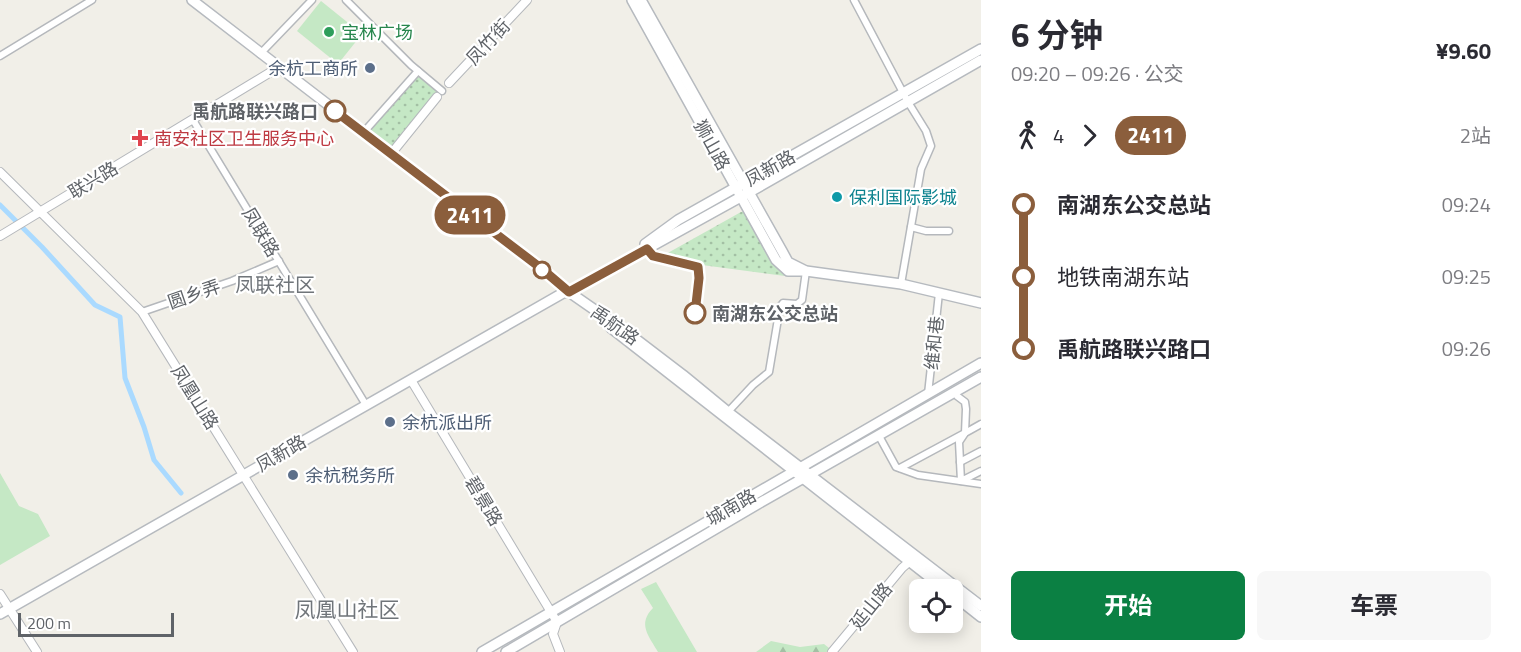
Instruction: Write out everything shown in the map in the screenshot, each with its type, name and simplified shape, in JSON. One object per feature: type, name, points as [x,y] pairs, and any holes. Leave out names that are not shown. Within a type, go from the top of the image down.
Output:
[{"type":"main road","name":"禹航路","points":[[186,0],[391,153],[542,269],[566,291]]},
{"type":"main road","name":"禹航路","points":[[192,0],[380,150],[602,321],[981,606]]},
{"type":"main road","name":"狮山路","points":[[632,0],[740,185]]},
{"type":"main road","name":"狮山路","points":[[641,0],[740,185],[776,260],[788,271],[806,271],[902,284],[981,303]]},
{"type":"main road","name":"凤新路","points":[[566,291],[745,195],[906,98],[981,49]]},
{"type":"main road","name":"凤新路","points":[[0,614],[566,291],[652,239],[678,220],[740,185],[981,60]]},
{"type":"main road","name":"城南路","points":[[482,652],[981,363]]},
{"type":"main road","name":"城南路","points":[[506,652],[981,377]]},
{"type":"main road","name":"禹航路","points":[[807,476],[932,579]]},
{"type":"main road","points":[[963,603],[981,617]]},
{"type":"street","points":[[0,56],[92,0]]},
{"type":"street","points":[[260,54],[312,0]]},
{"type":"street","points":[[346,0],[439,92]]},
{"type":"street","name":"凤竹街","points":[[449,83],[527,0]]},
{"type":"street","points":[[854,0],[926,131],[931,146],[921,169],[902,284]]},
{"type":"street","name":"联兴路","points":[[0,236],[277,69]]},
{"type":"street","points":[[363,133],[418,71]]},
{"type":"street","points":[[391,153],[439,92],[449,83]]},
{"type":"street","name":"凤联路","points":[[193,120],[366,405]]},
{"type":"street","name":"凤凰山路","points":[[0,172],[142,312],[353,652]]},
{"type":"street","points":[[911,227],[926,231],[948,231]]},
{"type":"street","name":"圆乡弄","points":[[142,312],[232,281],[279,261]]},
{"type":"street","points":[[726,414],[753,385],[769,372],[780,307],[783,303],[797,304],[802,300],[806,271]]},
{"type":"street","name":"维和巷","points":[[928,394],[939,293]]},
{"type":"street","name":"碧景路","points":[[411,380],[557,622]]},
{"type":"street","points":[[956,391],[957,396],[965,402],[965,433],[959,442],[961,481]]},
{"type":"street","points":[[900,468],[981,424]]},
{"type":"street","points":[[879,436],[896,467],[918,475],[981,483]]},
{"type":"street","points":[[960,462],[981,451]]},
{"type":"street","points":[[961,481],[981,471]]},
{"type":"street","name":"延山路","points":[[832,652],[910,561]]},
{"type":"street","points":[[0,594],[37,652]]},
{"type":"street","points":[[557,622],[553,634],[560,652]]},
{"type":"green space","name":"宝林广场","points":[[321,1],[362,34],[338,64],[297,31]]},
{"type":"green space","points":[[418,76],[440,90],[391,150],[366,133]]},
{"type":"green space","points":[[748,211],[785,276],[657,259],[741,212]]},
{"type":"green space","points":[[0,473],[19,506],[38,514],[50,536],[0,565]]},
{"type":"green space","points":[[656,582],[697,652],[658,652],[651,641],[645,625],[648,614],[653,608],[641,589]]},
{"type":"green space","points":[[771,641],[800,647],[824,644],[834,652],[756,652]]},
{"type":"waterway","points":[[0,205],[95,305],[120,317],[125,378],[154,460],[181,493]]},
{"type":"bus line","name":"2411","points":[[335,111],[569,292],[647,249],[653,256],[698,267],[695,313]]},
{"type":"place","name":"宝林广场","points":[[329,32]]},
{"type":"place","name":"余杭工商所","points":[[370,68]]},
{"type":"place","name":"禹航路联兴路口","points":[[335,111]]},
{"type":"place","name":"南安社区卫生服务中心","points":[[140,138]]},
{"type":"place","name":"保利国际影城","points":[[837,197]]},
{"type":"place","name":"南湖东公交总站","points":[[695,313]]},
{"type":"place","name":"余杭派出所","points":[[390,422]]},
{"type":"place","name":"余杭税务所","points":[[293,475]]},
{"type":"district","name":"凤联社区","points":[[275,284]]},
{"type":"district","name":"凤凰山社区","points":[[347,609]]}]
